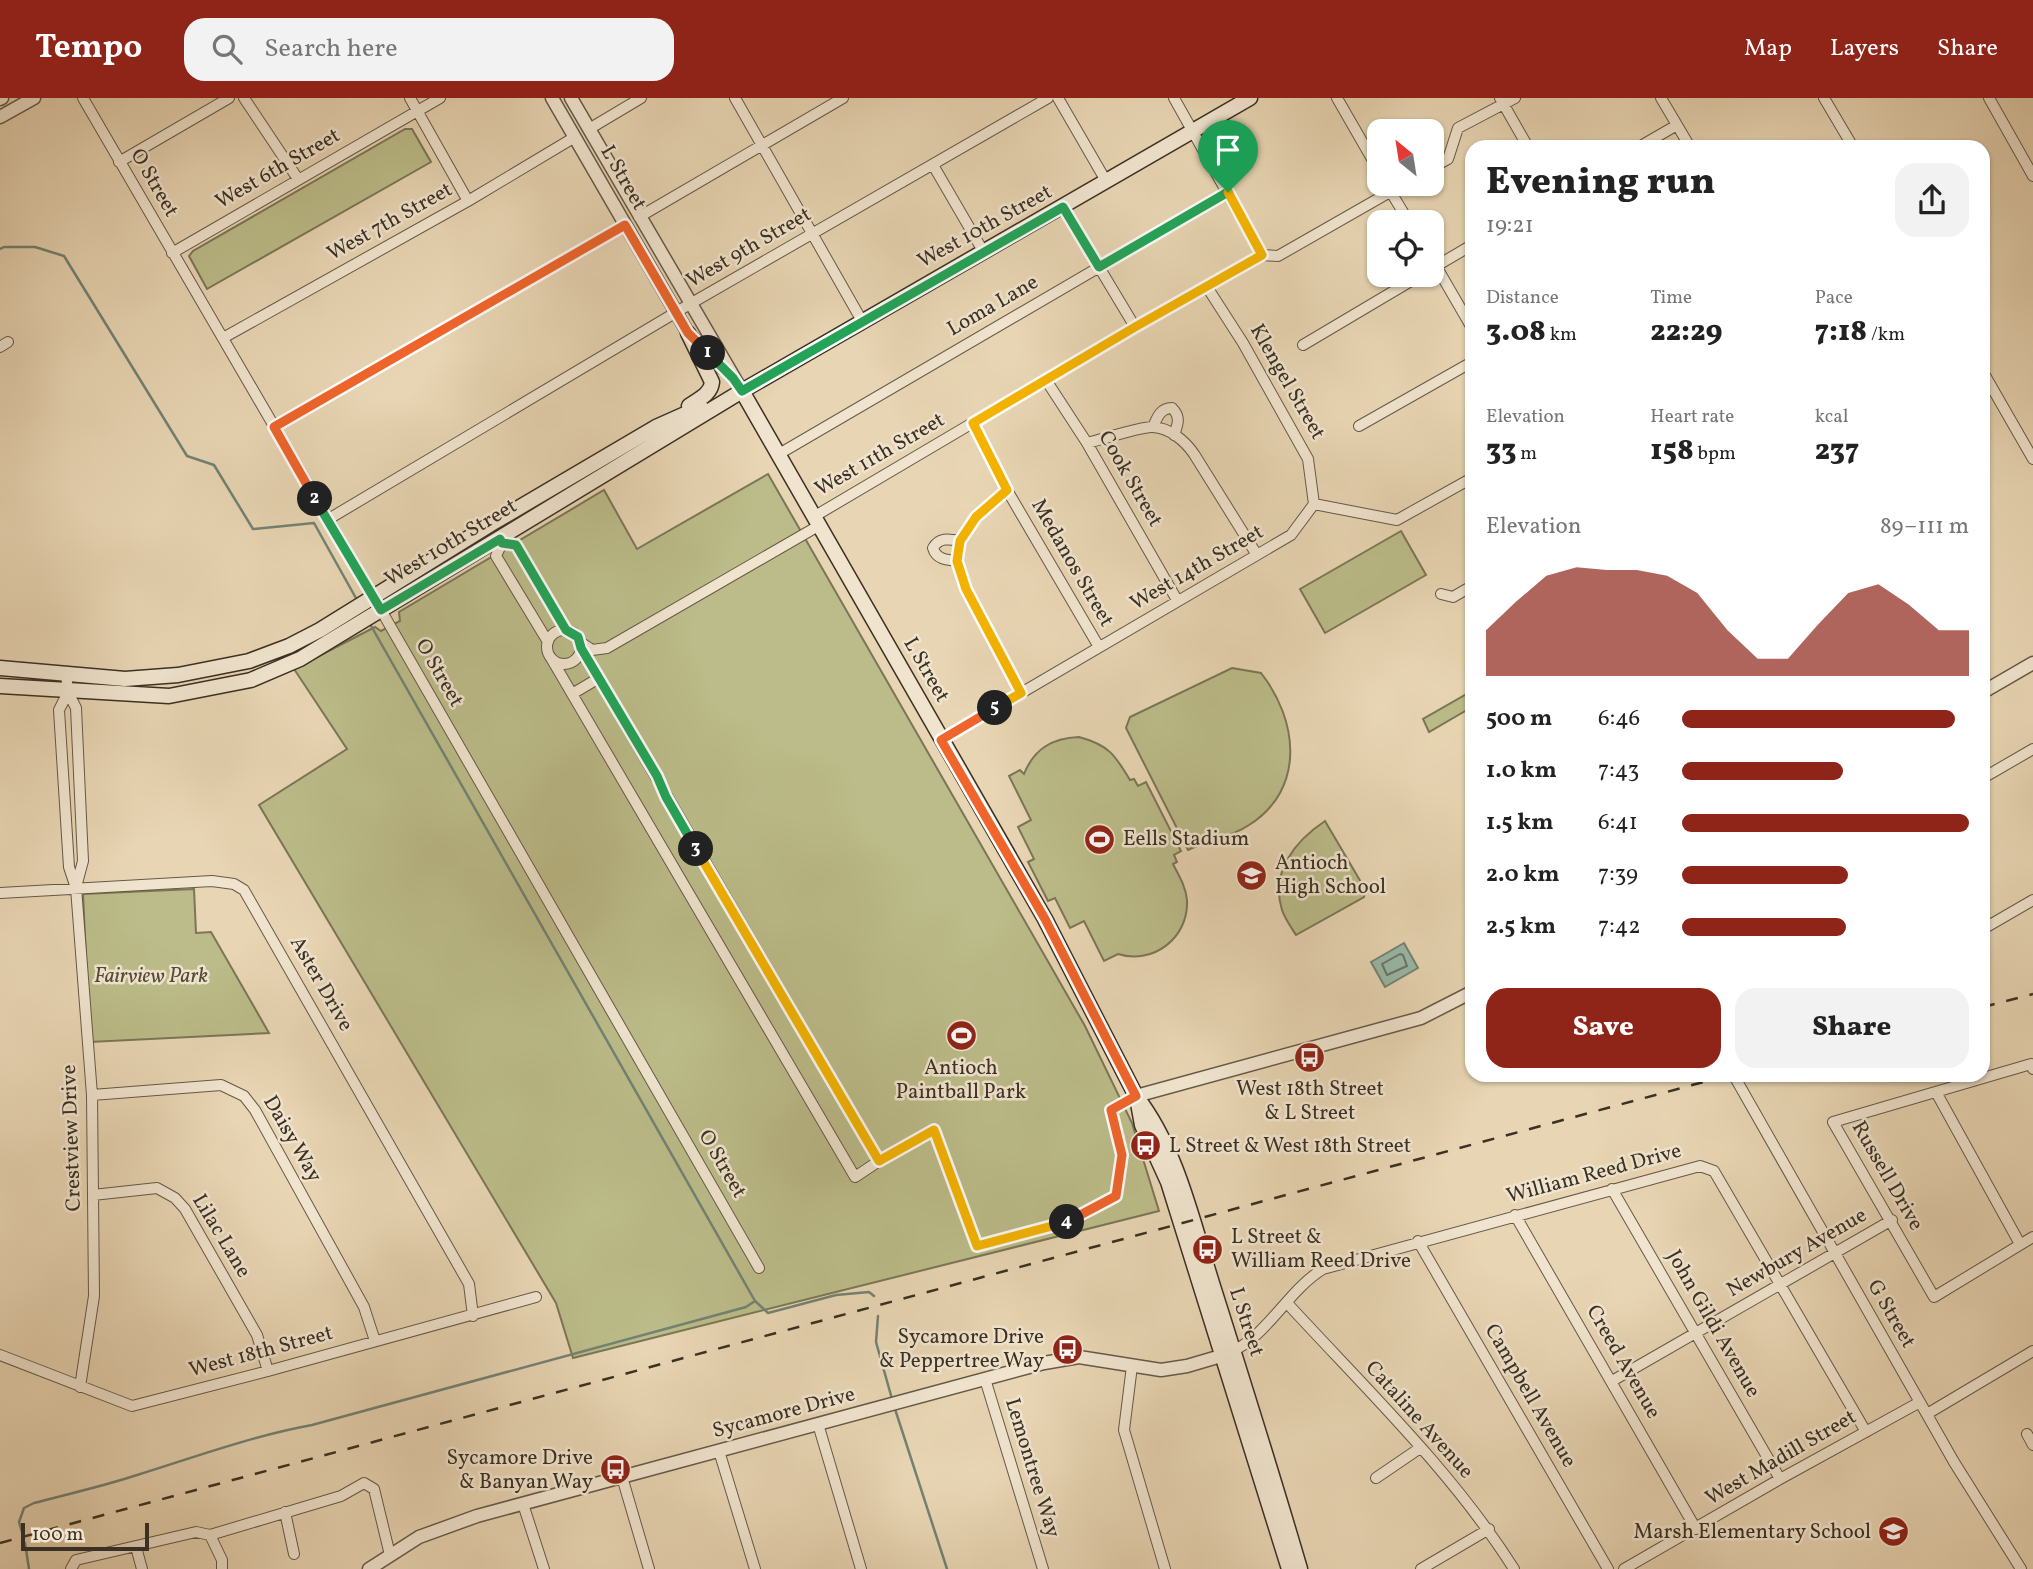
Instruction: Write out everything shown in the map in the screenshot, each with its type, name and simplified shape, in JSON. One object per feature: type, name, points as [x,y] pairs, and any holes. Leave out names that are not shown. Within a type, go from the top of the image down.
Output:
[{"type":"main road","name":"West 10th Street","points":[[0,686],[169,696],[251,680],[319,649],[501,541],[742,391],[1250,98]]},
{"type":"main road","points":[[656,427],[705,396],[711,388],[712,382],[688,333]]},
{"type":"main road","name":"West 10th Street","points":[[0,668],[124,679],[178,676],[250,661],[320,630],[491,524],[656,427],[726,395],[742,391]]},
{"type":"main road","name":"L Street","points":[[742,391],[1045,919],[1136,1096],[1142,1125],[1168,1182],[1300,1569]]},
{"type":"main road","name":"L Street","points":[[1227,1354],[1289,1569]]},
{"type":"street","points":[[0,117],[34,98]]},
{"type":"street","name":"O Street","points":[[83,98],[759,1268]]},
{"type":"street","points":[[119,162],[229,98]]},
{"type":"street","points":[[244,98],[298,179]]},
{"type":"street","points":[[410,98],[468,201]]},
{"type":"street","name":"West 6th Street","points":[[172,253],[440,98]]},
{"type":"street","name":"L Street","points":[[552,98],[688,333],[733,378]]},
{"type":"street","name":"L Street","points":[[571,98],[742,391]]},
{"type":"street","points":[[589,129],[641,98]]},
{"type":"street","points":[[735,98],[862,321]]},
{"type":"street","points":[[639,217],[843,98]]},
{"type":"street","name":"West 9th Street","points":[[327,520],[690,304],[1048,98]]},
{"type":"street","points":[[1058,98],[1106,181]]},
{"type":"street","points":[[1174,98],[1262,255]]},
{"type":"street","points":[[1337,98],[1367,150]]},
{"type":"street","points":[[1444,161],[1448,159],[1458,128],[1502,101],[1515,98]]},
{"type":"street","points":[[1661,98],[1686,140]]},
{"type":"street","points":[[1825,98],[1848,140]]},
{"type":"street","points":[[1989,98],[2033,176]]},
{"type":"street","points":[[1502,101],[1524,140]]},
{"type":"street","points":[[1651,140],[1677,125]]},
{"type":"street","name":"West 7th Street","points":[[223,338],[468,201],[575,137]]},
{"type":"street","points":[[933,165],[983,251]]},
{"type":"street","name":"Loma Lane","points":[[779,454],[1228,192]]},
{"type":"street","name":"West 11th Street","points":[[581,645],[592,650],[607,648],[973,423],[1135,327],[1262,255],[1278,256],[1375,196]]},
{"type":"street","points":[[1063,207],[1135,327]]},
{"type":"street","points":[[274,427],[625,225]]},
{"type":"street","points":[[1444,259],[1465,249]]},
{"type":"street","points":[[1444,283],[1465,317]]},
{"type":"street","name":"Klengel Street","points":[[1207,287],[1243,343],[1308,459],[1314,504]]},
{"type":"street","points":[[1303,345],[1401,287]]},
{"type":"street","points":[[1359,426],[1465,366]]},
{"type":"street","name":"Cook Street","points":[[1046,380],[1087,443],[1177,600]]},
{"type":"street","points":[[1990,384],[2033,459]]},
{"type":"street","points":[[1153,427],[1160,413],[1166,408],[1172,408],[1178,414],[1179,422],[1174,435]]},
{"type":"street","name":"Medanos Street","points":[[973,423],[1007,490],[1099,647]]},
{"type":"street","points":[[1087,443],[1153,427],[1186,442],[1257,555]]},
{"type":"street","points":[[1314,504],[1397,520],[1465,482]]},
{"type":"street","points":[[1007,490],[976,517],[960,541],[957,561],[966,589],[1021,693]]},
{"type":"street","name":"West 14th Street","points":[[941,740],[1291,535],[1314,504]]},
{"type":"street","points":[[491,524],[501,541],[516,545],[566,630],[573,633],[581,645],[879,1161]]},
{"type":"street","points":[[957,561],[943,560],[935,554],[933,548],[936,542],[943,539],[960,541]]},
{"type":"street","points":[[501,541],[496,556],[548,642]]},
{"type":"street","points":[[1441,594],[1453,597],[1465,590]]},
{"type":"street","points":[[566,630],[554,634],[548,642],[551,658],[855,1177],[934,1130],[977,1246],[1074,1220],[1116,1196],[1122,1155],[1111,1110],[1136,1096],[1421,1018],[1465,996]]},
{"type":"street","points":[[551,658],[561,664],[572,662],[577,659],[581,645]]},
{"type":"street","points":[[1990,688],[2033,663]]},
{"type":"street","name":"Crestview Drive","points":[[66,674],[68,692],[76,708],[83,861],[76,888]]},
{"type":"street","points":[[572,694],[599,678]]},
{"type":"street","name":"Crestview Drive","points":[[68,692],[60,710],[69,867],[76,888],[92,1094],[94,1296],[80,1387]]},
{"type":"street","points":[[1990,774],[2033,749]]},
{"type":"street","name":"Aster Drive","points":[[0,892],[212,881],[234,884],[244,890],[469,1284],[473,1316]]},
{"type":"street","points":[[1990,925],[2033,900]]},
{"type":"street","name":"Russell Drive","points":[[1990,1076],[2031,1064],[2033,1069]]},
{"type":"street","name":"G Street","points":[[1738,1082],[1920,1402],[2021,1569]]},
{"type":"street","name":"Russell Drive","points":[[1970,1082],[1833,1122],[1892,1220],[1934,1297],[2033,1237]]},
{"type":"street","name":"Daisy Way","points":[[92,1094],[221,1085],[244,1096],[255,1110],[364,1307],[375,1341]]},
{"type":"street","points":[[1936,1092],[2021,1244]]},
{"type":"street","name":"William Reed Drive","points":[[1227,1354],[1246,1345],[1301,1287],[1324,1269],[1418,1241],[1700,1166],[1714,1171],[1866,1432]]},
{"type":"street","name":"Lilac Lane","points":[[93,1195],[157,1188],[176,1198],[185,1209],[257,1335],[268,1371]]},
{"type":"street","name":"John Gildi Avenue","points":[[1612,1189],[1780,1479]]},
{"type":"street","name":"Creed Avenue","points":[[1515,1215],[1696,1529]]},
{"type":"street","name":"Newbury Avenue","points":[[1612,1381],[1892,1220]]},
{"type":"street","name":"Campbell Avenue","points":[[1418,1241],[1608,1569]]},
{"type":"street","name":"West 18th Street","points":[[0,1355],[132,1406],[536,1297]]},
{"type":"street","name":"Cataline Avenue","points":[[1287,1303],[1420,1448],[1489,1529],[1514,1569]]},
{"type":"street","points":[[1927,1413],[2033,1351]]},
{"type":"street","name":"Sycamore Drive","points":[[369,1569],[419,1537],[464,1520],[1068,1358],[1097,1359],[1167,1370],[1227,1354]]},
{"type":"street","points":[[1132,1366],[1124,1430],[1165,1569]]},
{"type":"street","name":"Lemontree Way","points":[[985,1379],[1043,1569]]},
{"type":"street","name":"West Madill Street","points":[[1625,1569],[1920,1402]]},
{"type":"street","points":[[818,1424],[860,1569]]},
{"type":"street","points":[[2027,1434],[2033,1445]]},
{"type":"street","points":[[1376,1478],[1420,1448]]},
{"type":"street","points":[[719,1451],[755,1569]]},
{"type":"street","points":[[622,1477],[649,1569]]},
{"type":"street","points":[[71,1569],[76,1560],[195,1532],[210,1535],[341,1496],[364,1483],[374,1489],[390,1555]]},
{"type":"street","points":[[523,1504],[544,1569]]},
{"type":"street","points":[[285,1513],[294,1555]]},
{"type":"street","points":[[1421,1569],[1489,1529]]},
{"type":"street","points":[[210,1535],[222,1560],[222,1569]]},
{"type":"street","points":[[136,1547],[142,1569]]},
{"type":"green space","points":[[405,129],[412,129],[431,162],[207,289],[189,256],[193,251]]},
{"type":"green space","points":[[768,474],[1085,1026],[1132,1123],[1159,1211],[573,1358],[556,1303],[259,805],[347,749],[294,669],[375,627],[381,631],[400,621],[399,612],[604,490],[637,549]]},
{"type":"green space","points":[[1401,531],[1426,575],[1325,633],[1300,589]]},
{"type":"green space","points":[[1232,668],[1261,673],[1273,692],[1283,712],[1288,732],[1288,773],[1280,793],[1267,810],[1249,825],[1188,850],[1126,728],[1130,717]]},
{"type":"green space","points":[[1465,695],[1465,711],[1429,732],[1423,719]]},
{"type":"green space","name":"Eells Stadium","points":[[1079,737],[1110,752],[1130,780],[1134,779],[1138,786],[1146,782],[1181,851],[1174,855],[1177,862],[1173,864],[1187,900],[1182,926],[1166,945],[1144,956],[1118,954],[1104,961],[1084,921],[1070,928],[1055,898],[1048,901],[1028,862],[1034,859],[1018,827],[1031,820],[1009,776],[1020,770],[1024,774],[1033,758],[1052,743]]},
{"type":"green space","points":[[1325,821],[1365,889],[1364,897],[1296,935],[1282,910],[1279,883],[1282,870],[1295,848]]},
{"type":"green space","name":"Fairview Park","points":[[194,889],[196,933],[211,932],[269,1033],[90,1042],[83,894]]},
{"type":"water","points":[[1404,943],[1418,968],[1385,987],[1371,962]]},
{"type":"waterway","points":[[0,249],[35,247],[64,256],[187,456],[214,465],[253,529],[314,523],[357,600]]},
{"type":"waterway","points":[[370,624],[755,1301],[768,1313],[836,1295],[869,1292],[874,1296]]},
{"type":"waterway","points":[[22,1532],[19,1522],[24,1508],[34,1503],[112,1483],[246,1441],[746,1307],[755,1301]]},
{"type":"waterway","points":[[878,1316],[876,1342],[892,1399]]},
{"type":"waterway","points":[[895,1409],[947,1569]]},
{"type":"waterway","points":[[25,1543],[29,1569]]},
{"type":"railway","points":[[1990,1005],[2033,994]]},
{"type":"railway","points":[[0,1543],[1703,1082]]},
{"type":"place","name":"Eells Stadium","points":[[1100,839]]},
{"type":"place","name":"Antioch High School","points":[[1252,875]]},
{"type":"place","name":"Antioch Paintball Park","points":[[961,1036]]},
{"type":"place","name":"West 18th Street & L Street","points":[[1310,1057]]},
{"type":"place","name":"L Street & West 18th Street","points":[[1146,1146]]},
{"type":"place","name":"L Street & William Reed Drive","points":[[1208,1249]]},
{"type":"place","name":"Sycamore Drive & Peppertree Way","points":[[1067,1349]]},
{"type":"place","name":"Sycamore Drive & Banyan Way","points":[[616,1470]]},
{"type":"place","name":"Marsh Elementary School","points":[[1894,1532]]},
{"type":"route","points":[[1228,192],[1262,255],[973,423],[1007,490],[976,517],[960,541],[957,561],[966,589],[1021,693],[941,740],[1045,919],[1136,1096],[1111,1110],[1122,1155],[1116,1196],[1074,1220],[977,1246],[934,1130],[879,1161],[666,797],[657,776],[581,648],[578,637],[566,630],[516,545],[502,543],[500,539],[381,610],[274,427],[625,225],[688,333],[733,378],[742,391],[1063,207],[1099,267],[1228,192]]}]
